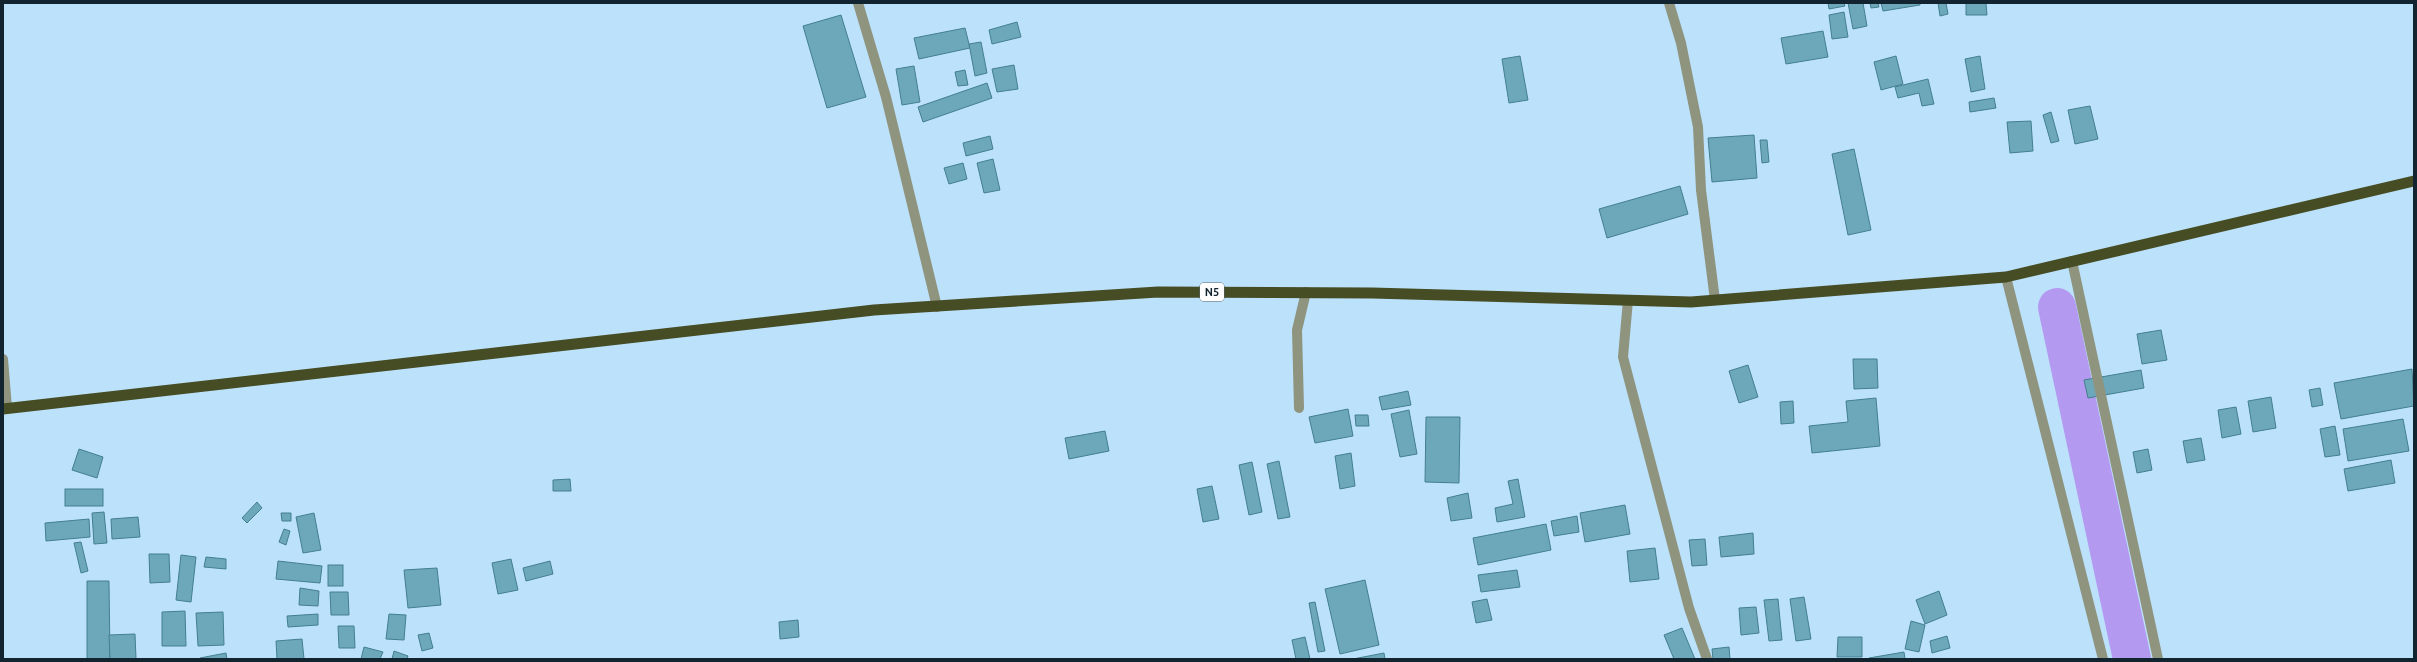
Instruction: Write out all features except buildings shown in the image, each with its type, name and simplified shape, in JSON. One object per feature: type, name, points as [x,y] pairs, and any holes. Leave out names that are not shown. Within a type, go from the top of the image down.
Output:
[{"type":"highway","name":"N5","points":[[5,409],[866,310],[937,307],[1158,292],[1306,292],[1691,302],[2006,277],[2414,181]]},
{"type":"street","points":[[858,3],[886,97],[937,307]]},
{"type":"street","points":[[1669,3],[1682,43],[1698,128],[1701,190],[1715,300]]},
{"type":"street","points":[[2072,262],[2158,659]]},
{"type":"street","points":[[2006,277],[2103,659]]},
{"type":"street","points":[[1299,408],[1297,330],[1306,292]]},
{"type":"street","points":[[1628,300],[1623,357],[1688,608],[1707,659]]},
{"type":"street","points":[[3,358],[5,409]]},
{"type":"waterway","points":[[2057,307],[2132,659]]}]
